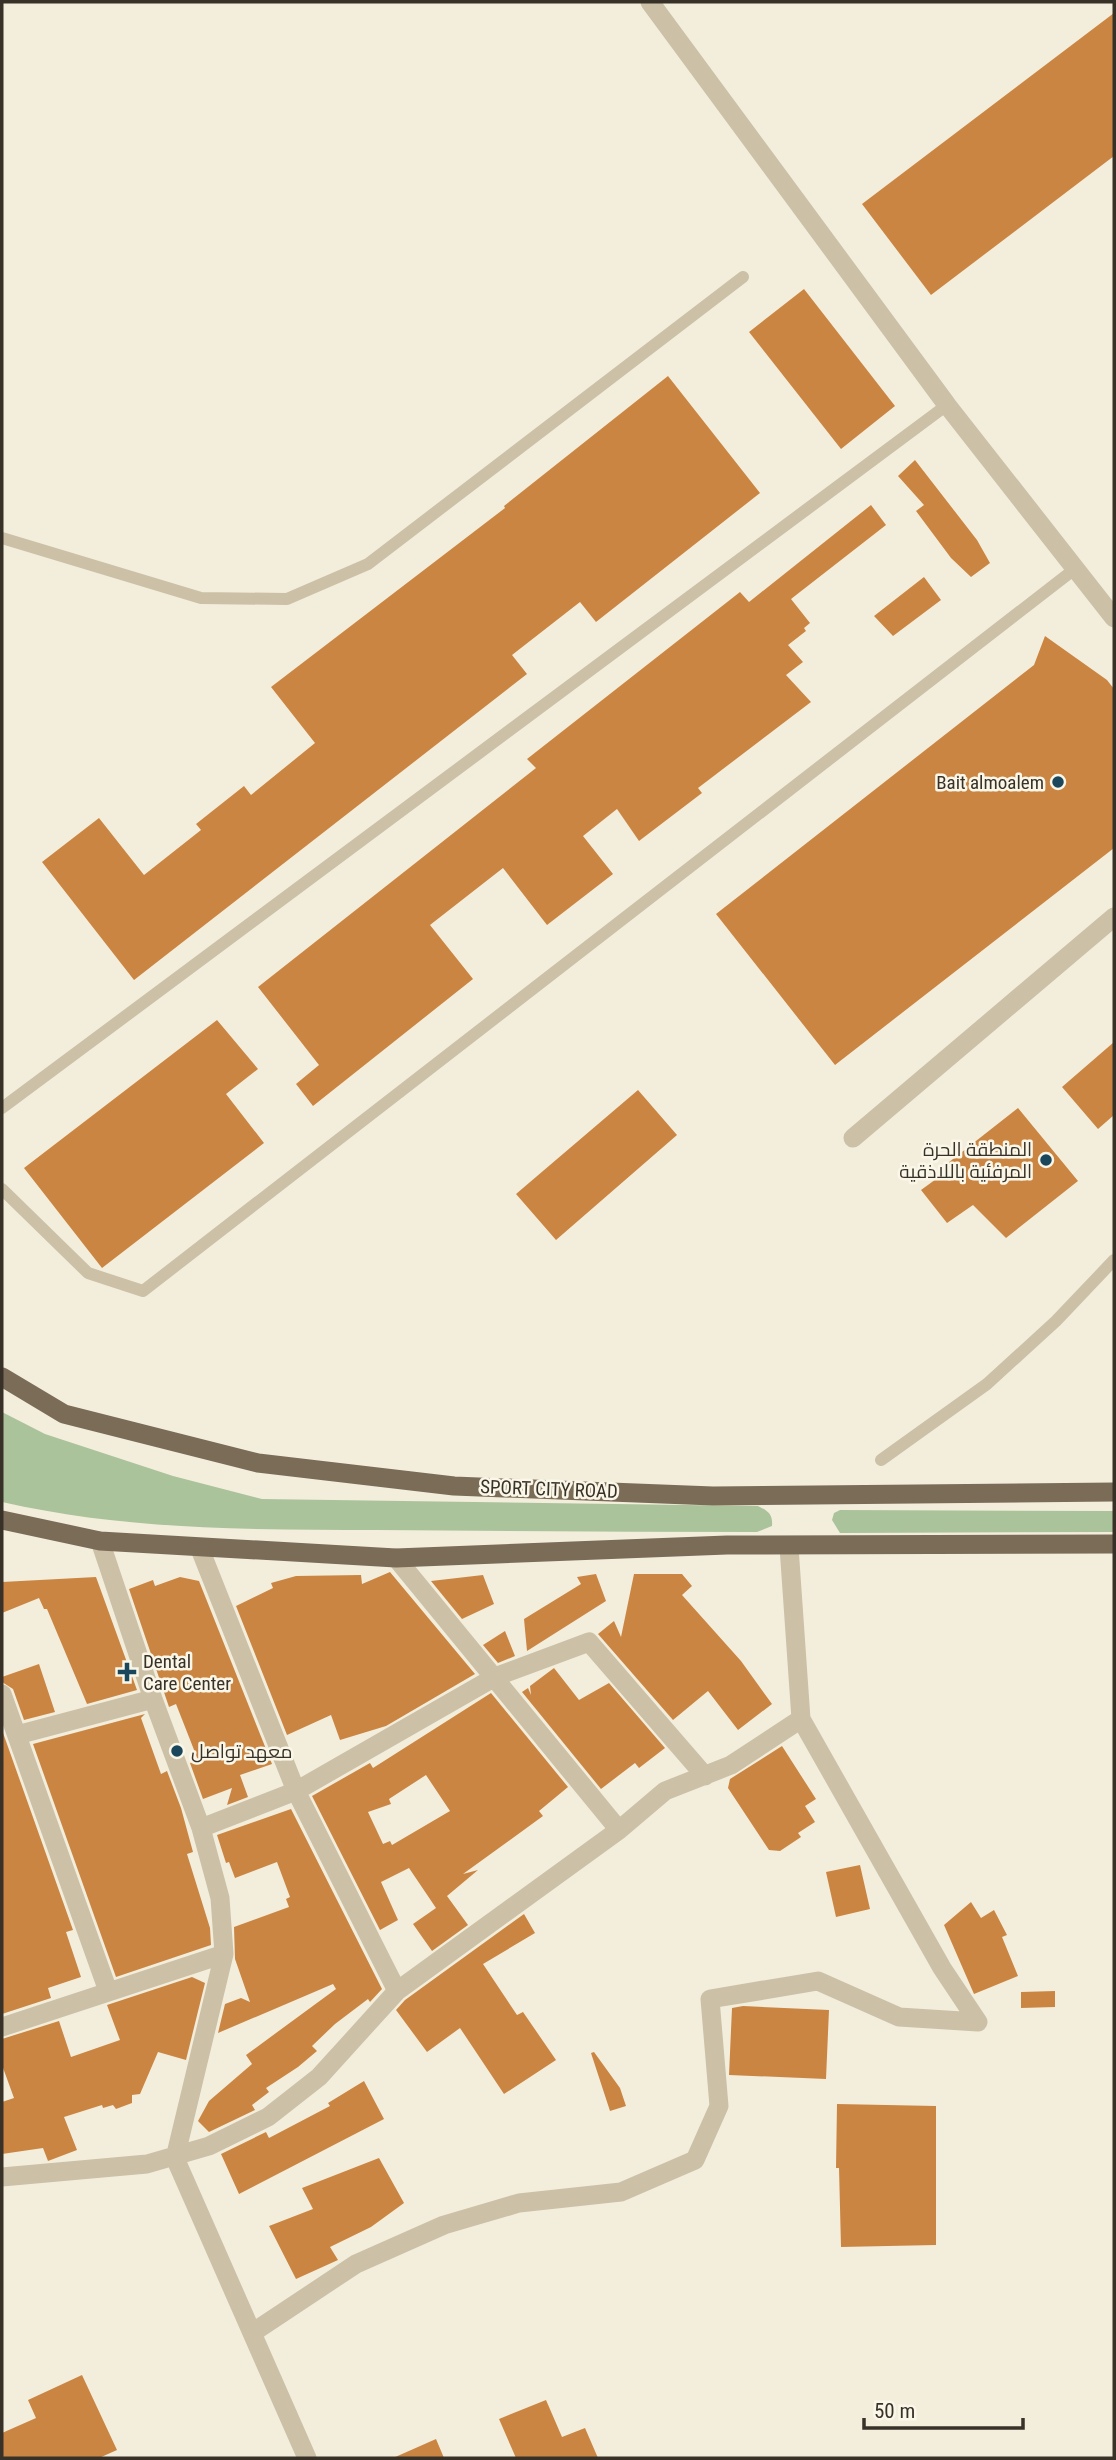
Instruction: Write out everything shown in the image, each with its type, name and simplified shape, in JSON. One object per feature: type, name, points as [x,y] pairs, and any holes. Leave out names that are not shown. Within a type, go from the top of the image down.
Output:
[{"type":"main road","name":"SPORT CITY ROAD","points":[[2,1377],[64,1414],[258,1463],[454,1486],[713,1496],[1114,1492]]},
{"type":"main road","points":[[2,1520],[100,1541],[200,1549],[396,1558],[727,1545],[789,1547],[1114,1544]]},
{"type":"main road","points":[[2,1534],[54,1531]]},
{"type":"street","points":[[650,2],[947,405],[1114,618]]},
{"type":"street","points":[[853,1138],[1114,917]]},
{"type":"street","points":[[100,1541],[153,1699],[201,1828],[220,1898],[224,1954],[175,2158],[307,2458]]},
{"type":"street","points":[[252,2333],[356,2264],[444,2225],[519,2203],[621,2192],[695,2160],[719,2106],[710,1998],[818,1981],[899,2017],[978,2022],[942,1968],[801,1720],[789,1547]]},
{"type":"street","points":[[200,1549],[296,1791],[397,1990]]},
{"type":"street","points":[[396,1558],[619,1830]]},
{"type":"street","points":[[201,1828],[296,1791],[495,1677],[589,1642],[705,1776]]},
{"type":"street","points":[[2,1694],[108,1991]]},
{"type":"street","points":[[17,1735],[153,1699]]},
{"type":"street","points":[[2,2177],[120,2168],[175,2158],[239,2133],[295,2098],[319,2077],[397,1990],[619,1830],[665,1791],[731,1765],[801,1720]]},
{"type":"street","points":[[2,2027],[224,1954]]},
{"type":"lane","points":[[2,538],[201,598],[287,599],[368,564],[743,278]]},
{"type":"lane","points":[[2,1108],[947,405]]},
{"type":"lane","points":[[2,1189],[89,1273],[144,1291],[1076,568]]},
{"type":"lane","points":[[881,1460],[987,1384],[1056,1321],[1114,1260]]},
{"type":"green space","points":[[2,1412],[45,1434],[173,1476],[262,1499],[758,1506],[769,1513],[772,1526],[757,1532],[282,1530],[94,1518],[2,1502]]},
{"type":"green space","points":[[840,1510],[1114,1511],[1114,1532],[840,1533],[832,1520],[834,1513]]},
{"type":"building","points":[[1114,13],[1114,156],[931,295],[862,204]]},
{"type":"building","points":[[804,289],[895,406],[841,449],[749,332]]},
{"type":"building","points":[[668,376],[760,493],[596,622],[580,602],[512,655],[527,674],[134,980],[42,862],[99,818],[144,875],[201,830],[196,824],[244,786],[251,795],[315,743],[271,687],[505,508],[504,506]]},
{"type":"building","points":[[915,460],[977,540],[990,563],[971,577],[951,558],[916,511],[924,505],[898,476]]},
{"type":"building","points":[[871,505],[886,525],[791,599],[810,623],[804,628],[806,631],[788,645],[803,662],[786,675],[811,702],[698,788],[702,793],[639,841],[617,809],[583,836],[613,874],[547,925],[503,868],[430,925],[473,979],[313,1106],[296,1084],[319,1065],[258,987],[536,768],[527,759],[740,592],[749,602]]},
{"type":"building","points":[[924,577],[941,600],[893,636],[874,616]]},
{"type":"building","points":[[1045,636],[1107,680],[1114,689],[1114,848],[835,1065],[716,914],[1034,665]]},
{"type":"building","points":[[217,1020],[258,1069],[226,1094],[264,1143],[102,1268],[24,1168]]},
{"type":"building","points":[[1114,1042],[1114,1115],[1098,1129],[1062,1087]]},
{"type":"building","points":[[638,1090],[677,1135],[556,1240],[516,1194]]},
{"type":"building","points":[[1018,1108],[1078,1181],[1006,1238],[973,1205],[947,1223],[921,1190],[943,1174],[939,1170]]},
{"type":"building","points":[[390,1572],[475,1674],[386,1726],[340,1740],[331,1715],[287,1735],[236,1606],[273,1588],[271,1583],[296,1576],[361,1575],[362,1584]]},
{"type":"building","points":[[596,1574],[606,1601],[527,1651],[524,1619],[581,1584],[577,1577]]},
{"type":"building","points":[[634,1574],[682,1574],[692,1586],[682,1595],[741,1661],[772,1704],[738,1730],[708,1691],[673,1720],[598,1634],[614,1621],[621,1637]]},
{"type":"building","points":[[483,1575],[494,1604],[462,1619],[431,1581]]},
{"type":"building","points":[[96,1577],[137,1690],[87,1704],[47,1609],[44,1609],[39,1598],[2,1613],[2,1582]]},
{"type":"building","points":[[180,1577],[199,1581],[272,1764],[240,1775],[248,1797],[227,1805],[232,1788],[203,1799],[190,1763],[198,1760],[176,1704],[169,1707],[129,1589],[153,1580],[155,1586]]},
{"type":"building","points":[[505,1631],[515,1656],[498,1663],[483,1645]]},
{"type":"building","points":[[39,1664],[55,1712],[24,1720],[13,1689],[2,1682],[2,1677]]},
{"type":"building","points":[[554,1668],[579,1700],[609,1683],[665,1748],[639,1768],[635,1763],[601,1789],[522,1692],[528,1688],[531,1695],[530,1686]]},
{"type":"building","points":[[491,1693],[568,1787],[539,1811],[543,1816],[463,1874],[478,1870],[447,1896],[468,1925],[432,1951],[413,1924],[436,1908],[409,1868],[381,1882],[398,1920],[380,1930],[312,1796],[370,1763],[373,1768]],"holes":[[[426,1775],[450,1811],[392,1845],[390,1841],[383,1844],[368,1812],[391,1804],[389,1799]]]},
{"type":"building","points":[[145,1714],[141,1718],[161,1774],[167,1771],[181,1808],[193,1852],[187,1854],[210,1928],[211,1945],[116,1977],[33,1744]]},
{"type":"building","points":[[2,1730],[73,1930],[66,1932],[81,1977],[48,1988],[51,1998],[2,2014]]},
{"type":"building","points":[[782,1746],[816,1799],[805,1806],[815,1822],[798,1833],[801,1837],[780,1851],[769,1850],[728,1788],[730,1779]]},
{"type":"building","points":[[291,1809],[382,1989],[370,2002],[368,1999],[335,2024],[312,2046],[317,2051],[266,2088],[269,2092],[252,2105],[255,2110],[209,2132],[198,2121],[209,2101],[252,2064],[246,2055],[336,1989],[333,1984],[218,2033],[225,2004],[241,1998],[250,2002],[235,1959],[234,1927],[289,1907],[286,1899],[290,1897],[277,1862],[235,1878],[229,1862],[226,1863],[217,1835]]},
{"type":"building","points":[[860,1865],[870,1909],[836,1917],[826,1872]]},
{"type":"building","points":[[971,1902],[981,1918],[994,1910],[1007,1935],[1002,1937],[1018,1976],[974,1994],[944,1925]]},
{"type":"building","points":[[524,1914],[535,1933],[483,1964],[517,2015],[523,2012],[556,2060],[504,2094],[460,2028],[427,2052],[396,2010],[405,2000]]},
{"type":"building","points":[[192,1977],[205,1983],[186,2060],[158,2052],[140,2094],[132,2095],[132,2103],[116,2109],[113,2105],[103,2108],[102,2105],[64,2117],[77,2150],[48,2161],[43,2148],[2,2154],[2,2102],[14,2098],[2,2065],[2,2039],[59,2021],[71,2057],[120,2040],[107,2005]]},
{"type":"building","points":[[1055,1991],[1055,2007],[1021,2008],[1021,1992]]},
{"type":"building","points":[[743,2006],[829,2010],[826,2079],[729,2075],[732,2008]]},
{"type":"building","points":[[594,2052],[620,2088],[626,2106],[610,2111],[591,2053]]},
{"type":"building","points":[[364,2081],[384,2119],[239,2194],[221,2154],[266,2132],[269,2138],[330,2106],[328,2103]]},
{"type":"building","points":[[837,2104],[936,2106],[936,2245],[841,2247],[839,2168],[836,2168]]},
{"type":"building","points":[[379,2158],[404,2203],[371,2227],[330,2247],[338,2260],[296,2279],[269,2226],[313,2209],[302,2188]]},
{"type":"building","points":[[82,2375],[117,2450],[99,2458],[2,2458],[2,2433],[36,2418],[28,2400]]},
{"type":"building","points":[[546,2400],[562,2437],[585,2428],[598,2458],[516,2458],[499,2419]]},
{"type":"building","points":[[436,2439],[444,2458],[393,2458]]},
{"type":"place","name":"Bait almoalem","points":[[1058,782]]},
{"type":"place","name":"المنطقة الحرة المرفئية باللاذقية","points":[[1046,1160]]},
{"type":"place","name":"Dental Care Center","points":[[127,1672]]},
{"type":"place","name":"معهد تواصل","points":[[177,1751]]}]
